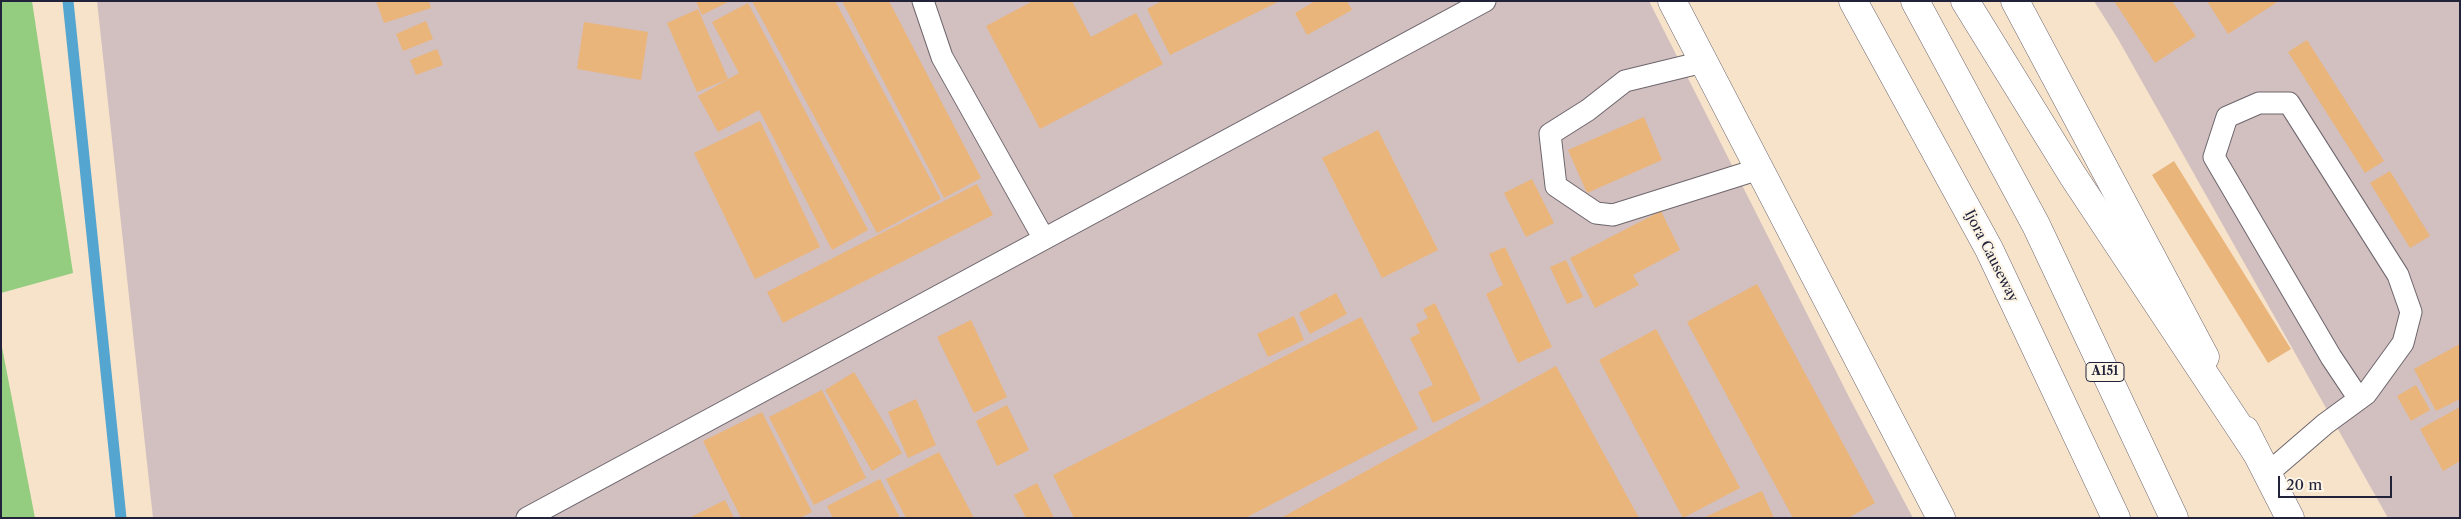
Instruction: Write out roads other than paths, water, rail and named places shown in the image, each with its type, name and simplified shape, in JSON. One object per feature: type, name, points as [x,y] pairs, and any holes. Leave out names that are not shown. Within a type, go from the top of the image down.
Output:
[{"type":"main road","points":[[1672,1],[1941,518]]},
{"type":"main road","name":"Ijora Causeway","points":[[1853,1],[1989,249],[2116,518]]},
{"type":"main road","name":"A151","points":[[1915,1],[2036,225],[2174,518]]},
{"type":"main road","points":[[1965,1],[2073,176],[2262,463]]},
{"type":"main road","points":[[2015,1],[2290,518]]},
{"type":"lane","points":[[923,1],[942,57],[1044,239]]},
{"type":"lane","points":[[528,518],[1485,1]]},
{"type":"lane","points":[[1703,62],[1624,81],[1588,110],[1550,134],[1556,186],[1596,213],[1613,214],[1759,169]]},
{"type":"lane","points":[[2262,463],[2366,394],[2403,343],[2411,312],[2398,275],[2289,103],[2260,103],[2227,117],[2214,157],[2331,358],[2358,399]]},
{"type":"waterway","points":[[68,1],[121,518]]}]
